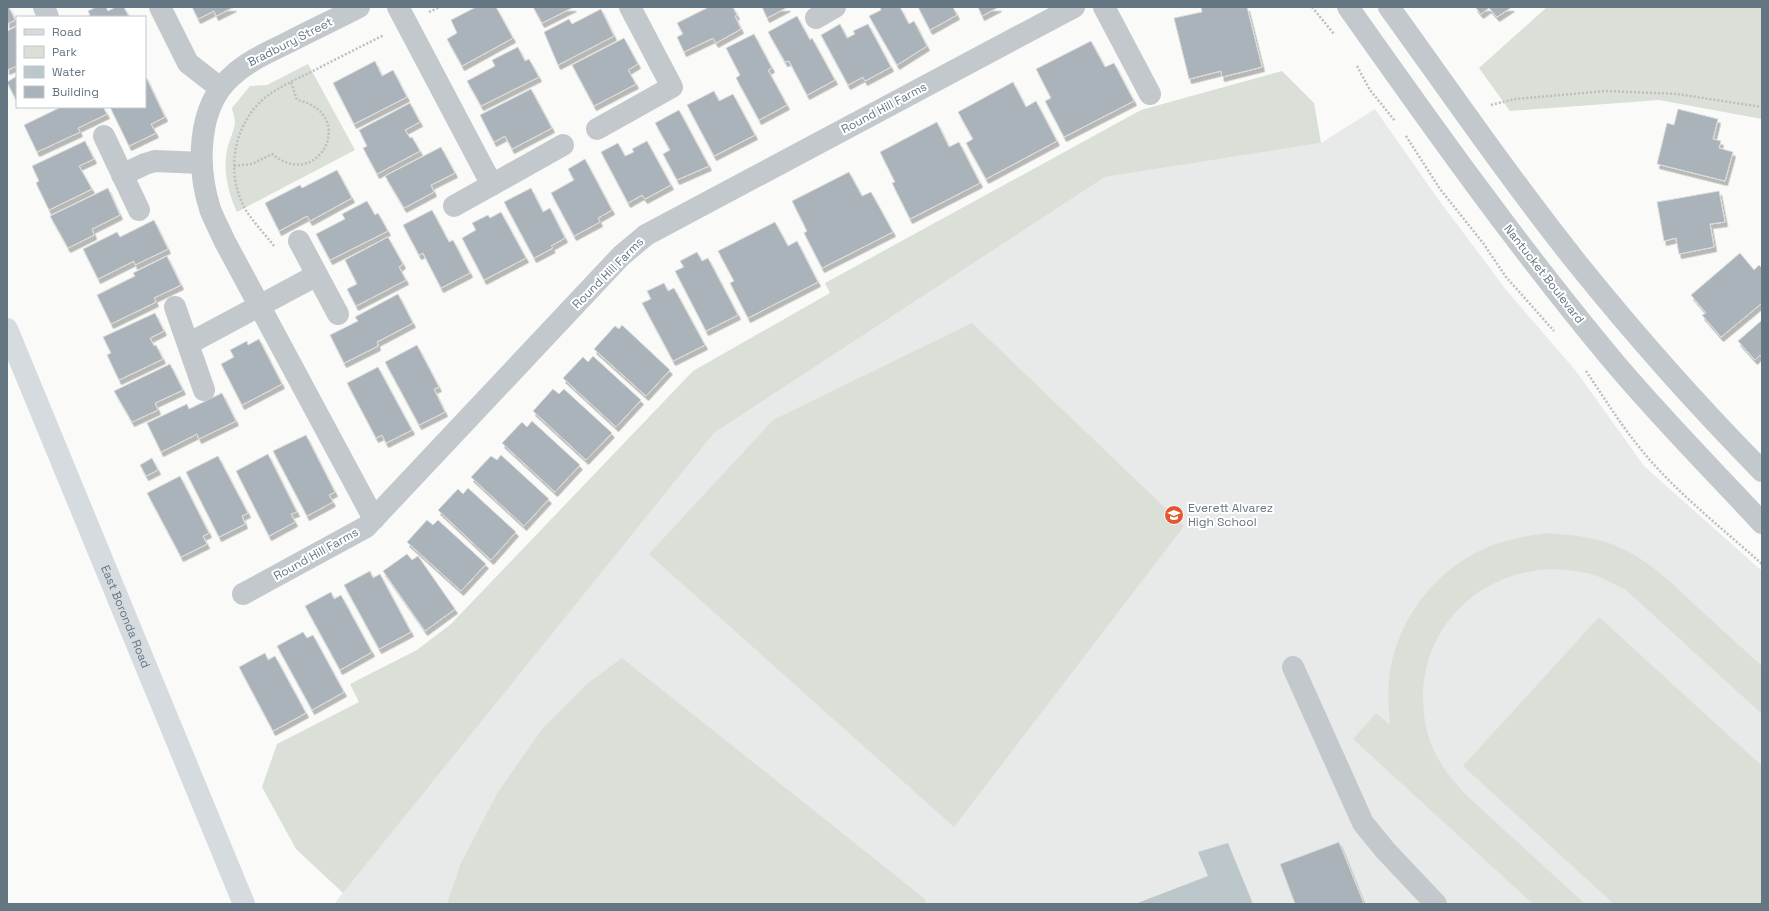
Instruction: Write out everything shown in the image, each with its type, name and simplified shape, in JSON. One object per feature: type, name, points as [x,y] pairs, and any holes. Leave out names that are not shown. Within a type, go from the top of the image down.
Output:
[{"type":"main road","name":"East Boronda Road","points":[[7,329],[244,904]]},
{"type":"street","points":[[160,7],[188,63],[220,88]]},
{"type":"street","name":"Bradbury Street","points":[[359,7],[260,56],[243,67],[220,88],[207,115],[202,163],[204,184],[211,210],[224,240],[374,519]]},
{"type":"street","points":[[597,129],[672,87],[630,7]]},
{"type":"street","points":[[816,18],[835,7]]},
{"type":"street","name":"Round Hill Farms","points":[[243,594],[357,533],[374,519],[621,256],[646,235],[1074,7]]},
{"type":"street","points":[[1104,7],[1150,94]]},
{"type":"street","name":"Nantucket Boulevard","points":[[1348,7],[1451,153],[1563,300],[1610,358],[1762,523]]},
{"type":"street","points":[[1389,7],[1505,169],[1578,264],[1697,404],[1762,471]]},
{"type":"street","points":[[402,15],[492,185]]},
{"type":"street","points":[[104,136],[139,210]]},
{"type":"street","points":[[454,206],[563,145]]},
{"type":"street","points":[[122,175],[155,161],[202,163]]},
{"type":"street","points":[[299,241],[338,314]]},
{"type":"street","points":[[188,344],[317,275]]},
{"type":"street","points":[[175,307],[204,390]]},
{"type":"street","points":[[1293,667],[1363,823],[1385,850],[1436,904]]},
{"type":"path","points":[[277,251],[250,217],[244,207],[235,181],[234,166],[238,138],[252,112],[268,96],[402,15],[440,7]]},
{"type":"path","points":[[234,166],[252,164],[272,154],[286,163],[292,165],[303,165],[313,161],[322,154],[330,133],[328,122],[323,113],[315,106],[297,100],[291,82]]},
{"type":"path","points":[[1487,106],[1515,99],[1606,91],[1677,94],[1762,107]]},
{"type":"shaded area","name":"Everett Alvarez High School","points":[[1375,109],[1438,199],[1507,291],[1576,371],[1644,466],[1762,571],[1762,904],[334,904],[714,433],[1105,177],[1321,143]]},
{"type":"green space","points":[[1547,7],[1762,7],[1762,119],[1659,100],[1510,111],[1479,68]]},
{"type":"green space","points":[[308,64],[355,150],[237,212],[231,197],[226,174],[227,150],[235,123],[232,108],[250,86],[267,85]]},
{"type":"green space","points":[[1282,71],[1314,103],[1321,143],[1105,177],[714,433],[343,893],[296,849],[262,787],[277,744],[359,702],[350,684],[417,650],[451,624],[693,371],[830,293],[825,283],[1141,110]]},
{"type":"green space","points":[[972,323],[1184,526],[954,827],[649,554],[773,420]]},
{"type":"green space","points":[[1546,533],[1595,539],[1623,549],[1644,561],[1671,583],[1762,666],[1762,714],[1626,590],[1602,578],[1587,573],[1557,569],[1528,572],[1500,580],[1476,594],[1455,613],[1438,636],[1428,663],[1423,694],[1426,726],[1434,751],[1446,771],[1465,794],[1585,904],[1533,904],[1353,739],[1376,713],[1390,725],[1390,671],[1394,653],[1409,617],[1432,586],[1462,561],[1478,552],[1508,540]]},
{"type":"green space","points":[[1599,617],[1762,766],[1762,904],[1614,904],[1463,766]]},
{"type":"green space","points":[[622,658],[925,899],[925,904],[447,904],[461,863],[498,792],[543,728],[588,683]]},
{"type":"water","points":[[1228,843],[1253,904],[1135,904],[1208,876],[1198,852]]},
{"type":"building","points":[[7,7],[9,7],[15,20],[7,24]]},
{"type":"building","points":[[96,7],[106,7],[108,11],[116,7],[124,7],[128,16],[88,16],[90,15],[88,11]]},
{"type":"building","points":[[192,7],[234,7],[216,16],[214,11],[198,19]]},
{"type":"building","points":[[476,7],[496,7],[513,38],[462,66],[447,39],[457,33],[451,20]]},
{"type":"building","points":[[533,7],[574,7],[542,23]]},
{"type":"building","points":[[709,7],[733,7],[741,29],[716,43],[713,38],[684,52],[677,37],[683,34],[677,23]]},
{"type":"building","points":[[762,7],[788,7],[767,18]]},
{"type":"building","points":[[880,7],[900,7],[909,24],[914,21],[927,46],[897,65],[869,16],[881,10]]},
{"type":"building","points":[[918,7],[953,7],[957,15],[930,30]]},
{"type":"building","points":[[978,7],[999,7],[982,16]]},
{"type":"building","points":[[1201,7],[1247,7],[1262,67],[1222,77],[1221,71],[1189,79],[1174,18],[1202,12]]},
{"type":"building","points":[[1475,7],[1512,7],[1497,17],[1489,8],[1481,14]]},
{"type":"building","points":[[601,9],[614,36],[558,65],[544,32],[569,19],[572,24]]},
{"type":"building","points":[[797,16],[810,40],[812,38],[835,80],[807,95],[789,61],[785,62],[768,32]]},
{"type":"building","points":[[840,24],[847,38],[855,34],[853,31],[868,24],[891,67],[865,81],[863,77],[848,85],[821,35]]},
{"type":"building","points":[[16,26],[16,66],[7,70],[7,31]]},
{"type":"building","points":[[754,34],[772,68],[768,70],[787,105],[759,120],[736,78],[740,75],[726,48]]},
{"type":"building","points":[[624,38],[638,64],[628,70],[636,84],[594,106],[572,65]]},
{"type":"building","points":[[1091,41],[1105,67],[1114,63],[1134,101],[1064,137],[1045,101],[1051,98],[1036,69]]},
{"type":"building","points":[[518,47],[525,61],[529,59],[539,77],[481,106],[467,81],[495,66],[492,60]]},
{"type":"building","points":[[375,61],[382,76],[393,70],[407,97],[354,124],[333,83]]},
{"type":"building","points":[[16,77],[16,100],[7,82]]},
{"type":"building","points":[[146,77],[165,117],[151,124],[156,133],[129,146],[110,108],[146,108]]},
{"type":"building","points":[[1013,82],[1026,107],[1036,101],[1057,141],[986,179],[966,143],[973,139],[958,112]]},
{"type":"building","points":[[531,89],[552,128],[512,149],[505,136],[494,142],[480,115]]},
{"type":"building","points":[[714,91],[719,101],[733,94],[755,135],[714,156],[687,105]]},
{"type":"building","points":[[410,103],[420,122],[405,130],[410,138],[412,137],[420,151],[377,174],[363,148],[367,146],[359,130]]},
{"type":"building","points":[[59,108],[104,108],[107,114],[78,128],[80,132],[37,152],[24,125]]},
{"type":"building","points":[[1678,109],[1718,119],[1713,139],[1721,141],[1719,148],[1733,152],[1725,181],[1657,164],[1667,123],[1674,125]]},
{"type":"building","points":[[679,110],[709,166],[677,180],[663,154],[670,150],[655,123]]},
{"type":"building","points":[[937,122],[949,147],[959,142],[980,183],[910,219],[892,183],[895,182],[880,152]]},
{"type":"building","points":[[85,141],[94,159],[79,166],[92,189],[49,210],[36,183],[39,181],[32,166]]},
{"type":"building","points":[[647,141],[671,185],[645,199],[642,195],[628,203],[601,152],[618,143],[625,156],[634,152],[632,149]]},
{"type":"building","points":[[441,147],[455,173],[431,185],[434,192],[404,208],[385,176]]},
{"type":"building","points":[[585,159],[612,210],[598,218],[600,222],[574,236],[551,193],[574,180],[568,169]]},
{"type":"building","points":[[337,170],[352,198],[310,221],[307,216],[279,231],[265,203],[300,185],[302,188]]},
{"type":"building","points":[[849,172],[862,196],[871,192],[893,232],[822,268],[804,233],[807,231],[792,201]]},
{"type":"building","points":[[108,188],[120,215],[92,229],[94,235],[68,248],[50,216]]},
{"type":"building","points":[[531,188],[543,212],[550,208],[565,238],[551,246],[553,248],[534,258],[504,202]]},
{"type":"building","points":[[1719,191],[1725,222],[1710,224],[1714,247],[1679,254],[1676,238],[1664,241],[1657,202]]},
{"type":"building","points":[[367,201],[375,215],[378,213],[388,231],[330,260],[316,234],[345,219],[342,214]]},
{"type":"building","points":[[432,210],[449,242],[453,240],[470,273],[441,288],[423,253],[419,255],[403,225]]},
{"type":"building","points":[[501,212],[526,258],[484,280],[462,238],[476,230],[472,223],[488,215],[490,218]]},
{"type":"building","points":[[154,220],[168,249],[135,265],[134,261],[98,279],[83,249],[117,232],[120,237]]},
{"type":"building","points":[[775,222],[788,246],[797,241],[818,282],[748,318],[730,283],[734,281],[718,251]]},
{"type":"building","points":[[388,237],[403,264],[399,267],[406,280],[356,306],[347,289],[357,284],[345,260]]},
{"type":"building","points":[[697,252],[702,261],[708,258],[738,315],[706,331],[675,271],[684,267],[680,261]]},
{"type":"building","points":[[1740,253],[1754,270],[1759,265],[1762,268],[1762,303],[1721,337],[1702,315],[1706,313],[1691,295]]},
{"type":"building","points":[[167,256],[181,285],[154,298],[156,302],[111,324],[97,295],[135,276],[133,273]]},
{"type":"building","points":[[664,283],[668,291],[674,288],[705,345],[673,361],[642,303],[651,299],[647,291]]},
{"type":"building","points":[[398,294],[413,323],[377,342],[378,346],[344,363],[330,335],[358,321],[355,317]]},
{"type":"building","points":[[155,313],[164,331],[150,338],[154,346],[156,345],[163,359],[119,380],[107,355],[111,353],[103,337]]},
{"type":"building","points":[[1762,320],[1762,357],[1760,355],[1755,360],[1738,341]]},
{"type":"building","points":[[622,325],[670,370],[646,396],[594,349],[615,326],[619,329]]},
{"type":"building","points":[[259,339],[282,384],[242,405],[221,364],[234,357],[230,350],[247,341],[248,345]]},
{"type":"building","points":[[417,345],[439,387],[434,389],[445,412],[419,425],[385,362]]},
{"type":"building","points":[[593,356],[641,400],[616,427],[563,378],[583,357],[588,362]]},
{"type":"building","points":[[170,364],[183,390],[155,403],[158,410],[132,422],[114,391]]},
{"type":"building","points":[[378,367],[412,430],[386,443],[382,435],[376,438],[347,383]]},
{"type":"building","points":[[553,389],[559,394],[564,389],[612,433],[586,460],[533,411]]},
{"type":"building","points":[[222,393],[236,421],[199,439],[197,434],[161,452],[147,423],[187,404],[189,409]]},
{"type":"building","points":[[532,421],[580,465],[555,492],[502,443],[522,422],[527,427]]},
{"type":"building","points":[[306,435],[335,492],[329,495],[333,502],[307,516],[273,451]]},
{"type":"building","points":[[268,454],[297,512],[291,514],[295,522],[269,536],[236,471]]},
{"type":"building","points":[[501,455],[549,499],[524,526],[471,477],[491,456],[497,460]]},
{"type":"building","points":[[218,456],[248,513],[242,516],[245,524],[219,537],[186,472]]},
{"type":"building","points":[[152,458],[158,470],[146,476],[140,465]]},
{"type":"building","points":[[180,476],[209,533],[203,536],[207,544],[181,557],[147,493]]},
{"type":"building","points":[[468,488],[516,532],[491,560],[438,510],[458,489],[463,494]]},
{"type":"building","points":[[427,520],[433,525],[438,520],[486,564],[461,591],[407,542]]},
{"type":"building","points":[[407,554],[412,560],[418,556],[455,609],[425,631],[383,571]]},
{"type":"building","points":[[370,571],[373,578],[380,574],[411,632],[379,649],[344,585]]},
{"type":"building","points":[[331,592],[334,599],[341,595],[372,652],[340,670],[305,606]]},
{"type":"building","points":[[303,632],[307,638],[313,635],[344,692],[312,710],[277,646]]},
{"type":"building","points":[[265,653],[268,660],[275,656],[306,713],[273,731],[239,667]]},
{"type":"building","points":[[1339,842],[1364,904],[1295,904],[1280,864]]},
{"type":"place","name":"Everett Alvarez High School","points":[[1174,515]]}]
